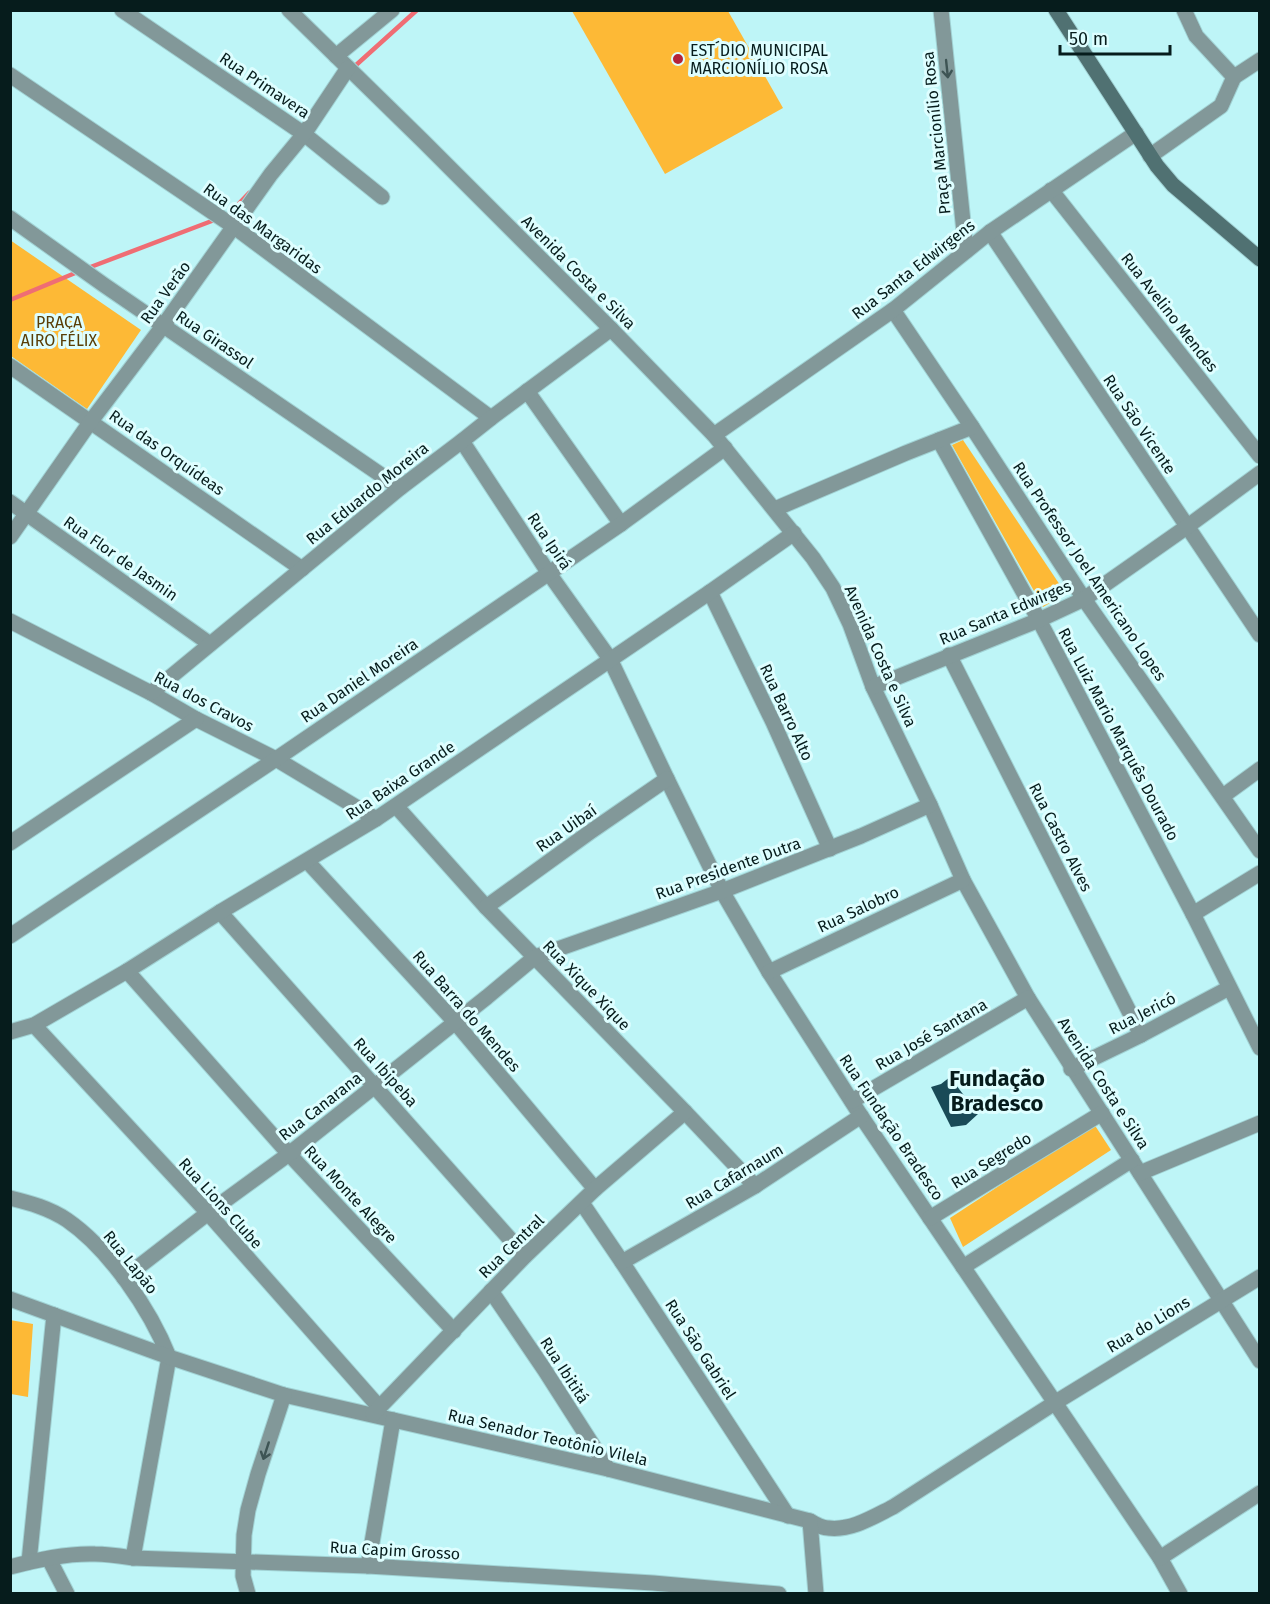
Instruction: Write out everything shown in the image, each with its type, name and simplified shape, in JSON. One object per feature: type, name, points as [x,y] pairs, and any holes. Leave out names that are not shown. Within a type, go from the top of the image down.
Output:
[{"type":"main road","points":[[1056,10],[1150,156],[1173,185],[1260,259]]},
{"type":"street","name":"Rua Primavera","points":[[122,10],[305,133],[382,197]]},
{"type":"street","points":[[336,56],[392,10]]},
{"type":"street","name":"Praça Marcionílio Rosa","points":[[941,10],[966,251]]},
{"type":"street","points":[[1184,10],[1196,36],[1234,76]]},
{"type":"street","name":"Avenida Costa e Silva","points":[[297,12],[336,56],[611,329],[714,435],[813,558],[833,588],[850,624],[873,687],[963,880],[1028,998],[1260,1361]]},
{"type":"street","points":[[1150,156],[1221,106],[1234,76],[1260,60]]},
{"type":"street","name":"Rua Verão","points":[[10,537],[271,174],[305,133],[348,68]]},
{"type":"street","name":"Rua das Margaridas","points":[[10,75],[233,227],[490,418]]},
{"type":"street","name":"Rua Santa Edwirgens","points":[[714,435],[893,310],[990,232],[1136,133]]},
{"type":"street","name":"Rua Avelino Mendes","points":[[1051,190],[1260,456]]},
{"type":"street","name":"Rua Girassol","points":[[10,218],[400,488]]},
{"type":"street","name":"Rua São Vicente","points":[[990,232],[1260,635]]},
{"type":"street","name":"Rua Professor Joel Americano Lopes","points":[[893,310],[1084,599],[1260,851]]},
{"type":"street","name":"Rua Eduardo Moreira","points":[[151,693],[400,488],[611,329]]},
{"type":"street","name":"Rua das Orquídeas","points":[[10,366],[302,569]]},
{"type":"street","points":[[527,391],[621,524]]},
{"type":"street","points":[[775,509],[972,427]]},
{"type":"street","name":"Rua Luiz Mario Marquês Dourado","points":[[939,440],[1039,620],[1193,914],[1260,1048]]},
{"type":"street","name":"Rua Ipirá","points":[[462,441],[548,572],[610,659]]},
{"type":"street","name":"Rua Daniel Moreira","points":[[10,936],[276,759],[621,524],[725,448]]},
{"type":"street","name":"Rua Santa Edwirges","points":[[873,687],[1039,620],[1084,599],[1260,472]]},
{"type":"street","name":"Rua Flor de Jasmin","points":[[10,502],[210,644]]},
{"type":"street","name":"Rua Baixa Grande","points":[[10,1032],[34,1025],[127,971],[220,912],[376,819],[794,533]]},
{"type":"street","name":"Rua Barro Alto","points":[[710,592],[773,722],[830,849]]},
{"type":"street","name":"Rua dos Cravos","points":[[13,626],[151,693],[196,719],[276,759],[376,819]]},
{"type":"street","name":"Rua Castro Alves","points":[[949,655],[1141,1035]]},
{"type":"street","name":"Rua Fundação Bradesco","points":[[610,659],[722,891],[769,972],[861,1116],[1056,1402],[1160,1558],[1180,1593]]},
{"type":"street","points":[[10,843],[196,719]]},
{"type":"street","points":[[1223,796],[1260,769]]},
{"type":"street","name":"Rua Uibaí","points":[[486,907],[667,779]]},
{"type":"street","name":"Rua Presidente Dutra","points":[[535,957],[722,891],[830,849],[930,805]]},
{"type":"street","name":"Rua Xique Xique","points":[[396,806],[486,907],[755,1186]]},
{"type":"street","name":"Rua Barra do Mendes","points":[[307,861],[455,1022],[596,1189]]},
{"type":"street","points":[[1193,914],[1260,873]]},
{"type":"street","name":"Rua Salobro","points":[[769,972],[963,880]]},
{"type":"street","name":"Rua Ibipeba","points":[[220,912],[525,1256]]},
{"type":"street","name":"Rua Canarana","points":[[124,1278],[289,1154],[535,957]]},
{"type":"street","name":"Rua Monte Alegre","points":[[127,971],[289,1154],[454,1331]]},
{"type":"street","name":"Rua Jericó","points":[[1071,1068],[1141,1035],[1229,988]]},
{"type":"street","name":"Rua José Santana","points":[[852,1101],[1028,998]]},
{"type":"street","name":"Rua Lions Clube","points":[[34,1025],[208,1213],[376,1411]]},
{"type":"street","name":"Rua Central","points":[[376,1411],[525,1256],[596,1189],[686,1112]]},
{"type":"street","name":"Rua Segredo","points":[[930,1218],[1102,1113]]},
{"type":"street","name":"Rua Cafarnaum","points":[[622,1262],[755,1186],[861,1116]]},
{"type":"street","points":[[963,1267],[1136,1166],[1260,1123]]},
{"type":"street","name":"Rua Lapão","points":[[10,1198],[42,1207],[66,1220],[92,1241],[124,1278],[144,1306],[169,1357]]},
{"type":"street","name":"Rua São Gabriel","points":[[582,1203],[788,1516]]},
{"type":"street","name":"Rua do Lions","points":[[1056,1402],[1260,1277]]},
{"type":"street","name":"Rua Ibititá","points":[[491,1291],[608,1469]]},
{"type":"street","name":"Rua Senador Teotônio Vilela","points":[[10,1299],[169,1357],[284,1395],[376,1411],[393,1420],[608,1469],[810,1521],[826,1528],[849,1527],[893,1507],[944,1472],[1056,1402]]},
{"type":"street","points":[[29,1562],[54,1315]]},
{"type":"street","points":[[133,1558],[169,1357]]},
{"type":"street","points":[[248,1593],[243,1576],[243,1563],[248,1510],[284,1395]]},
{"type":"street","points":[[368,1566],[393,1420]]},
{"type":"street","points":[[1160,1558],[1259,1496]]},
{"type":"street","points":[[810,1521],[816,1593]]},
{"type":"street","name":"Rua Capim Grosso","points":[[10,1567],[68,1555],[94,1554],[243,1563],[368,1566],[654,1588],[780,1593]]},
{"type":"street","points":[[49,1559],[67,1593]]},
{"type":"green space","name":"EST´DIO MUNICIPAL MARCIONÍLIO ROSA","points":[[572,11],[728,11],[783,108],[665,174]]},
{"type":"green space","name":"PRAÇA AIRO FÉLIX","points":[[10,240],[141,330],[87,409],[11,356]]},
{"type":"green space","points":[[963,440],[1066,594],[1043,607],[952,445]]},
{"type":"green space","points":[[1094,1124],[1111,1150],[963,1247],[950,1218]]},
{"type":"green space","points":[[10,1320],[33,1324],[28,1397],[11,1394]]},
{"type":"building","points":[[950,1077],[978,1114],[966,1125],[951,1127],[931,1087],[941,1084]]},
{"type":"waterway","points":[[355,66],[417,10]]},
{"type":"waterway","points":[[225,216],[249,193]]},
{"type":"waterway","points":[[88,268],[217,219]]},
{"type":"waterway","points":[[10,300],[80,271]]},
{"type":"place","name":"EST´DIO MUNICIPAL MARCIONÍLIO ROSA","points":[[678,59]]},
{"type":"district","name":"Fundação Bradesco","points":[[997,1090]]}]
